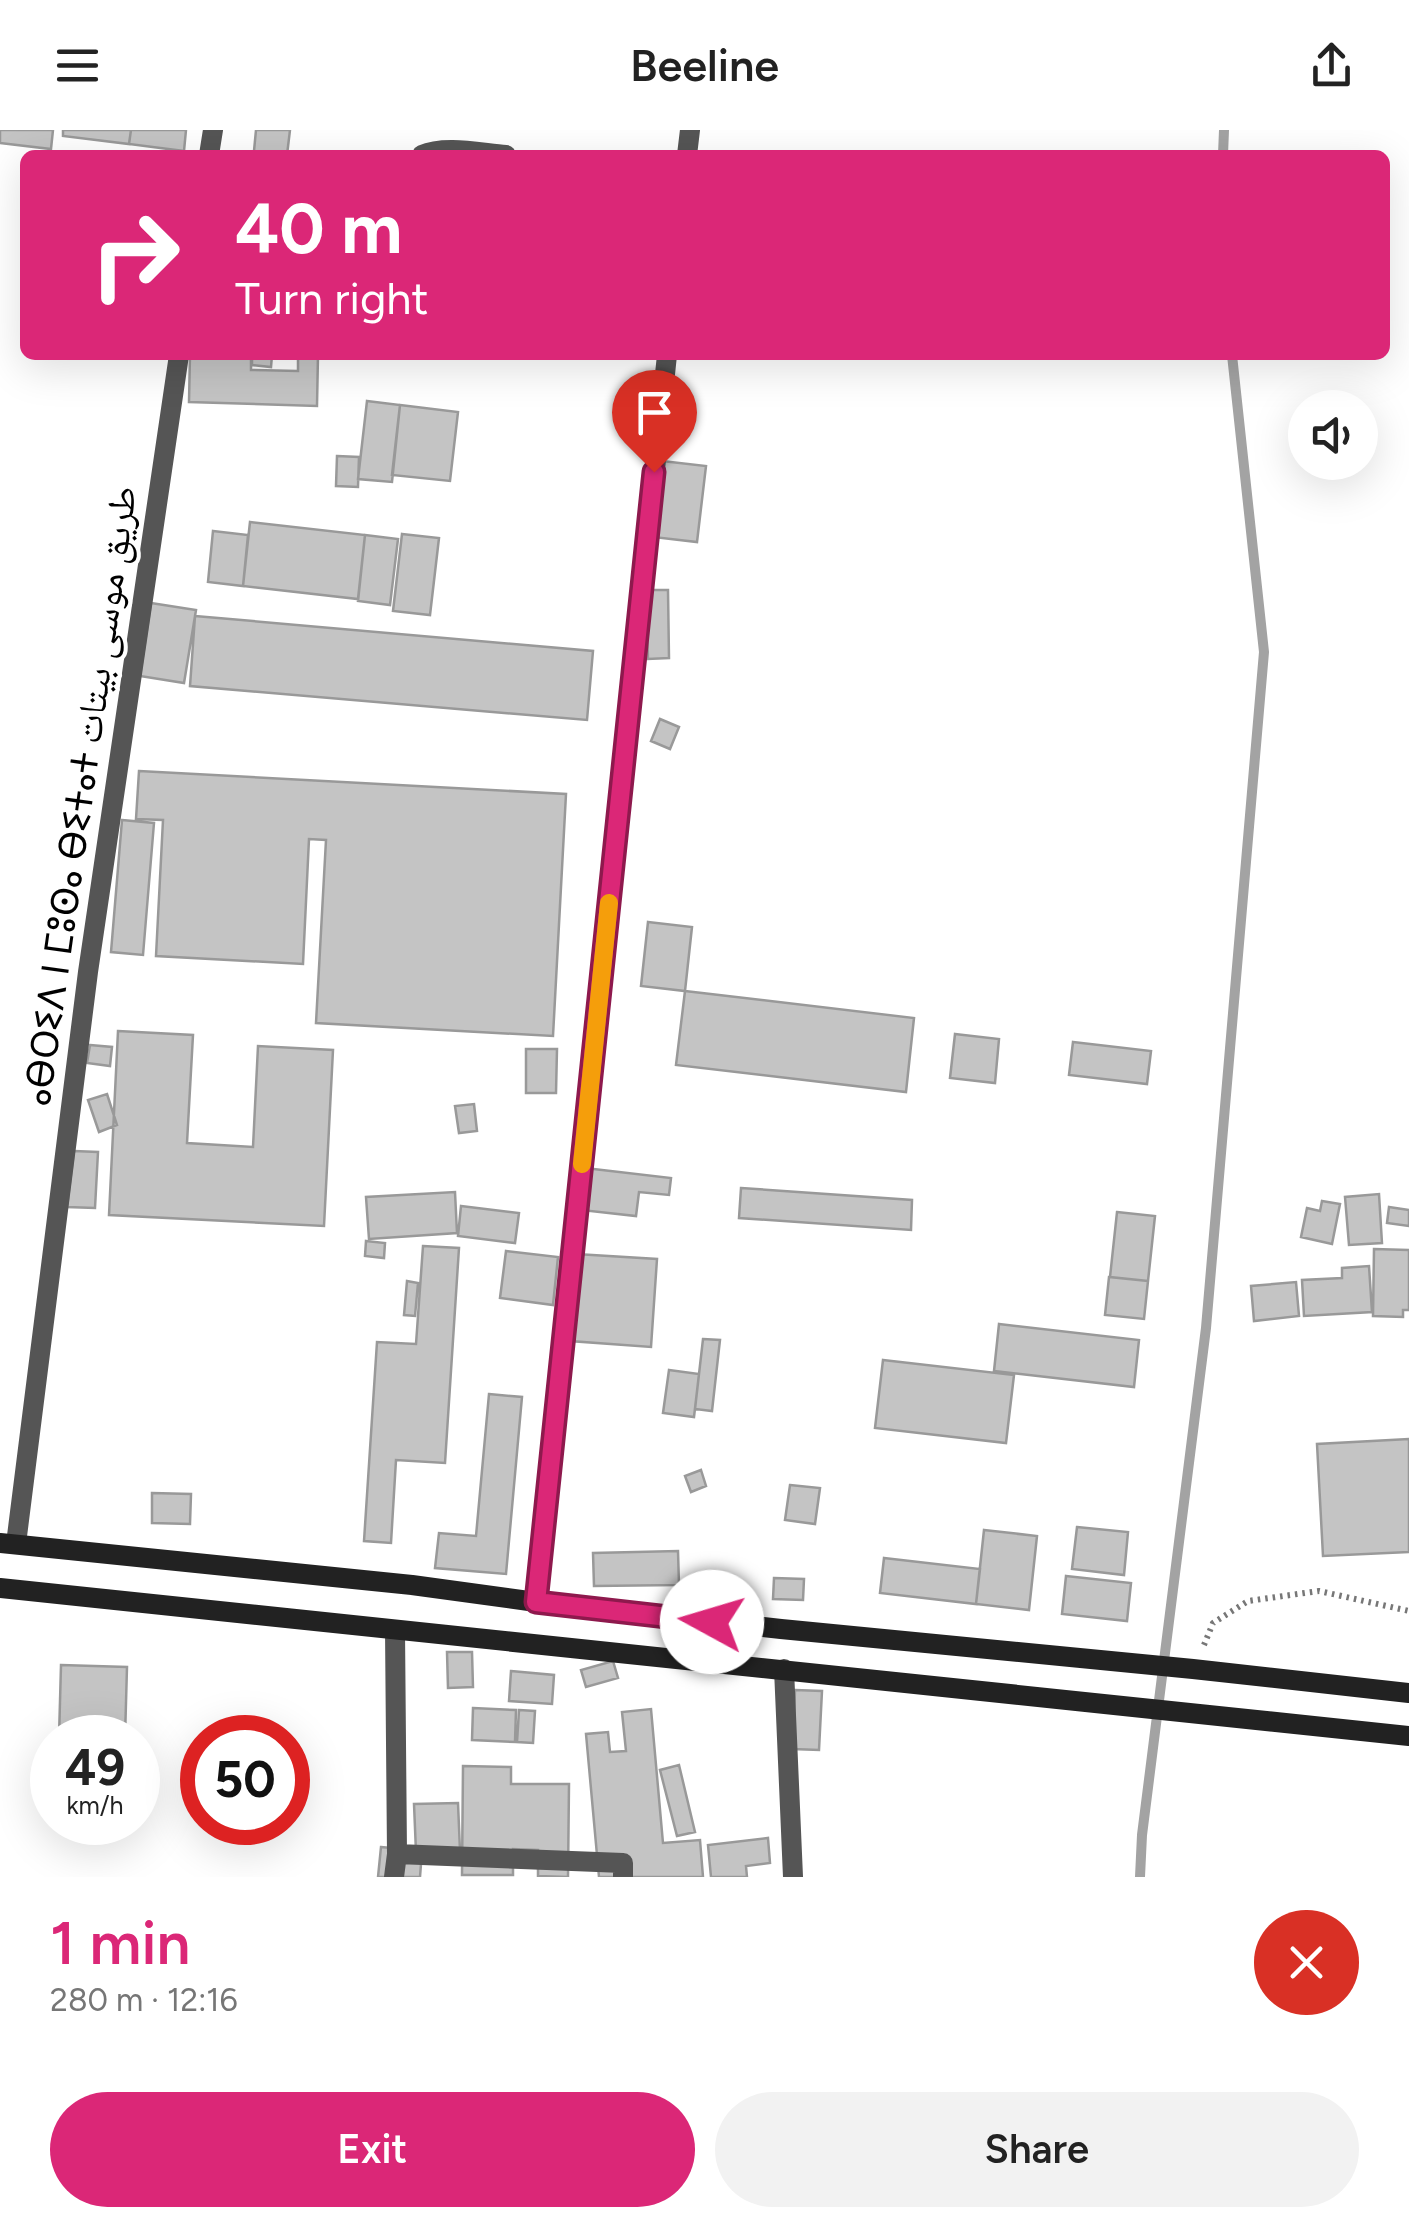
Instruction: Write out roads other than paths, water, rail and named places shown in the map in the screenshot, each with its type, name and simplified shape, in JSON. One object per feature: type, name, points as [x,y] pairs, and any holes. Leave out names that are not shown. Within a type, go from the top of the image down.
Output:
[{"type":"main road","points":[[8,1544],[1409,1693]]},
{"type":"main road","points":[[0,1588],[1409,1736]]},
{"type":"street","name":"ⴰⴱⵔⵉⴷ ⵏ ⵎⵓⵙⴰ ⴱⵉⵜⴰⵜ طريق موسى بيتات","points":[[8,1544],[178,360]]},
{"type":"street","points":[[536,1602],[665,360]]},
{"type":"street","points":[[394,1877],[395,1630]]},
{"type":"street","points":[[784,1669],[793,1877]]},
{"type":"street","points":[[397,1854],[623,1863],[623,1877]]},
{"type":"waterway","points":[[1223,150],[1224,130]]},
{"type":"waterway","points":[[1140,1877],[1142,1835],[1206,1328],[1264,652],[1233,360]]}]
